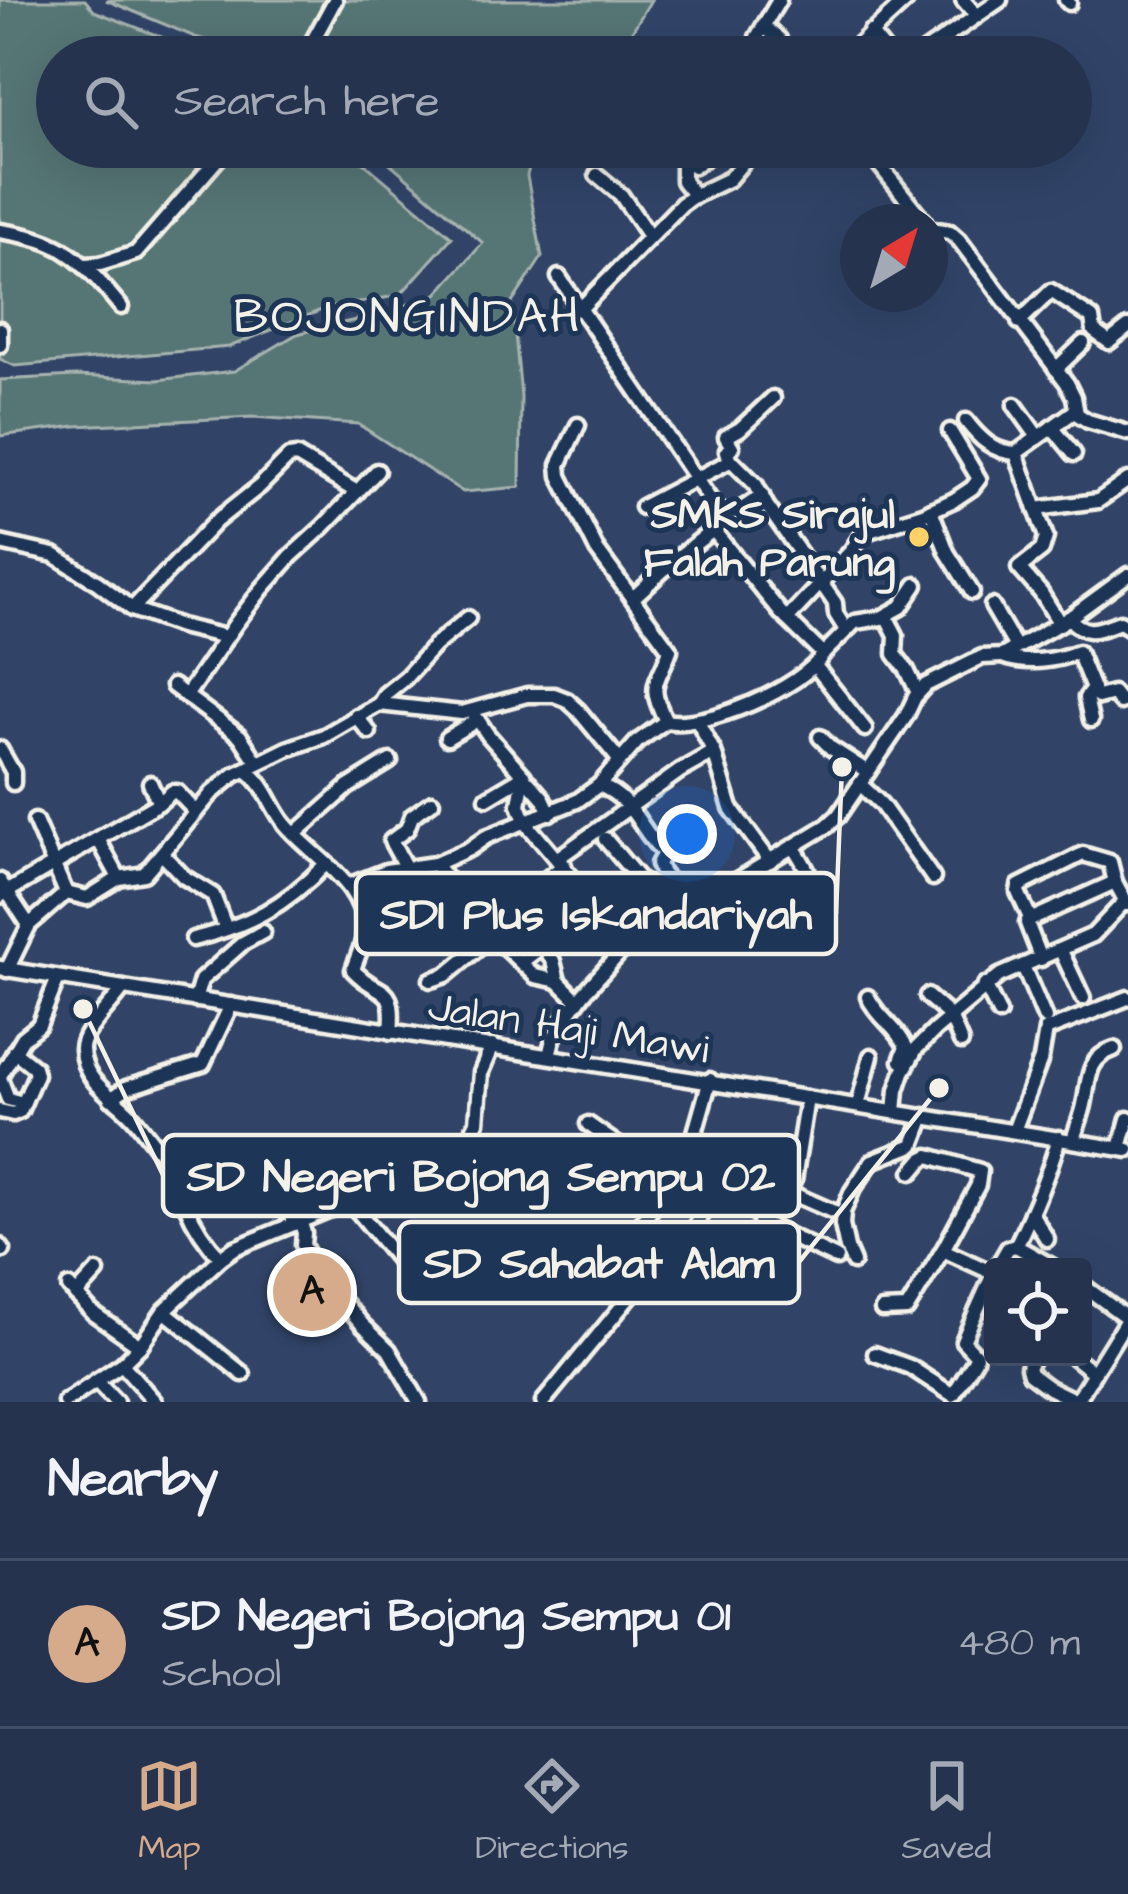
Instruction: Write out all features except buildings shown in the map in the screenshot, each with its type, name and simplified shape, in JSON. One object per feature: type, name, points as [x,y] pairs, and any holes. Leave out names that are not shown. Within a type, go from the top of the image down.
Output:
[{"type":"street","points":[[315,36],[335,0]]},
{"type":"street","points":[[866,36],[907,0]]},
{"type":"street","points":[[963,0],[977,16]]},
{"type":"street","points":[[948,36],[1000,0]]},
{"type":"street","points":[[758,36],[776,5],[761,1]]},
{"type":"street","points":[[764,27],[774,36]]},
{"type":"street","points":[[870,32],[873,36]]},
{"type":"street","points":[[86,266],[136,253],[210,168]]},
{"type":"street","points":[[681,168],[683,181],[694,196]]},
{"type":"street","points":[[579,310],[649,236],[694,196],[730,179],[738,168]]},
{"type":"street","points":[[882,168],[911,204]]},
{"type":"street","points":[[597,176],[621,195],[649,236]]},
{"type":"street","points":[[0,231],[55,244],[86,266],[121,307]]},
{"type":"street","points":[[948,231],[1056,368],[1072,391],[1076,411],[1088,421],[1128,433]]},
{"type":"street","points":[[559,277],[712,503],[709,521],[713,530],[820,661],[866,729]]},
{"type":"street","points":[[1019,322],[1051,291],[1092,318],[1094,331],[1109,342],[1128,327]]},
{"type":"street","points":[[0,329],[0,346]]},
{"type":"street","points":[[1056,368],[1083,343]]},
{"type":"street","points":[[773,398],[726,437],[732,447],[727,451],[730,461],[762,495],[835,603],[846,630]]},
{"type":"street","points":[[1015,405],[1038,437]]},
{"type":"street","points":[[1016,454],[1076,411]]},
{"type":"street","points":[[966,421],[991,446],[1016,454]]},
{"type":"street","points":[[578,425],[559,465],[560,476],[597,550],[670,650],[655,686],[666,721]]},
{"type":"street","points":[[1052,427],[1074,454]]},
{"type":"street","points":[[787,619],[863,533],[931,510],[963,495],[979,480],[950,431]]},
{"type":"street","points":[[1016,454],[1046,541],[1019,568],[1065,621],[1090,630],[1104,630],[1117,622],[1128,626]]},
{"type":"street","points":[[132,609],[216,520],[289,457],[297,456],[357,493]]},
{"type":"street","points":[[642,507],[730,461]]},
{"type":"street","points":[[186,696],[291,556],[376,471]]},
{"type":"street","points":[[1036,509],[1098,501],[1128,479]]},
{"type":"street","points":[[712,508],[735,513],[762,495]]},
{"type":"street","points":[[931,510],[946,552],[972,592]]},
{"type":"street","points":[[633,598],[713,530]]},
{"type":"street","points":[[0,543],[54,555],[132,609],[226,637]]},
{"type":"street","points":[[1002,656],[1065,621],[1128,575]]},
{"type":"street","points":[[350,885],[386,872],[435,864],[486,837],[578,801],[637,742],[666,721],[698,722],[742,707],[802,677],[846,630],[859,620],[886,616],[905,603],[916,585]]},
{"type":"street","points":[[992,606],[1016,647]]},
{"type":"street","points":[[886,616],[896,634],[893,651],[918,694]]},
{"type":"street","points":[[66,892],[92,897],[118,878],[141,875],[234,776],[318,739],[379,704],[388,690],[468,618]]},
{"type":"street","points":[[549,1056],[553,1039],[578,1000],[640,933],[673,919],[833,821],[930,682],[982,657],[1052,660],[1078,652],[1098,697],[1112,693],[1120,702],[1128,700]]},
{"type":"street","points":[[172,686],[240,736],[281,819],[350,885],[364,925],[353,970],[390,997],[394,1006],[391,1032]]},
{"type":"street","points":[[1091,720],[1086,697],[1093,691]]},
{"type":"street","points":[[447,738],[475,715],[542,693],[561,697],[578,710],[620,761]]},
{"type":"street","points":[[379,704],[475,715],[550,813]]},
{"type":"street","points":[[356,716],[369,732]]},
{"type":"street","points":[[698,722],[714,752],[730,808],[770,862]]},
{"type":"street","points":[[820,736],[864,778],[933,878]]},
{"type":"street","points":[[0,748],[14,783]]},
{"type":"street","points":[[537,894],[539,885],[561,862],[631,806],[714,752]]},
{"type":"street","points":[[295,834],[348,788],[390,761]]},
{"type":"street","points":[[488,798],[527,779]]},
{"type":"street","points":[[527,779],[519,805],[526,823],[628,944]]},
{"type":"street","points":[[150,783],[159,803]]},
{"type":"street","points":[[599,785],[631,806],[664,853]]},
{"type":"street","points":[[28,925],[2,889],[176,791],[196,812]]},
{"type":"street","points":[[407,870],[391,841],[407,829],[412,816],[432,802]]},
{"type":"street","points":[[694,906],[658,864],[695,819]]},
{"type":"street","points":[[35,820],[66,892]]},
{"type":"street","points":[[98,839],[118,878]]},
{"type":"street","points":[[605,839],[673,919]]},
{"type":"street","points":[[794,848],[811,875],[814,910]]},
{"type":"street","points":[[162,854],[184,877],[213,895],[226,929]]},
{"type":"street","points":[[900,1079],[921,1044],[986,985],[1093,935],[1126,903],[1108,860],[1084,854],[1019,886],[1031,920]]},
{"type":"street","points":[[435,864],[494,937],[538,978],[558,982],[578,1000]]},
{"type":"street","points":[[193,939],[284,902],[325,865]]},
{"type":"street","points":[[1041,958],[1027,923],[1115,882]]},
{"type":"street","points":[[4,969],[28,925],[66,892]]},
{"type":"street","points":[[431,980],[446,974],[515,918]]},
{"type":"street","points":[[194,1000],[201,980],[263,932]]},
{"type":"street","points":[[523,962],[543,947],[558,982]]},
{"type":"street","points":[[1061,950],[1083,998]]},
{"type":"street","points":[[1022,966],[1045,1018]]},
{"type":"street","name":"Jalan Haji Mawi","points":[[4,969],[1124,1149]]},
{"type":"street","points":[[26,1096],[8,1099],[0,1077],[23,1038],[38,1025],[58,978]]},
{"type":"street","points":[[986,985],[999,1013]]},
{"type":"street","points":[[123,988],[86,1034],[82,1049],[87,1070],[111,1100],[133,1116],[175,1175],[191,1215],[221,1258]]},
{"type":"street","points":[[927,996],[950,1016],[961,1042]]},
{"type":"street","points":[[868,997],[906,1045],[898,1067],[895,1112]]},
{"type":"street","points":[[1015,1131],[1047,1029],[1128,998]]},
{"type":"street","points":[[111,1100],[126,1088],[203,1064],[232,1006]]},
{"type":"street","points":[[65,1402],[87,1396],[122,1364],[164,1311],[221,1258],[257,1237],[338,1205],[368,1182],[461,1155],[477,1122],[481,1072],[492,1046]]},
{"type":"street","points":[[1016,1246],[1084,1107],[1090,1069],[1099,1055],[1114,1048]]},
{"type":"street","points":[[0,1111],[19,1112],[36,1074],[14,1051]]},
{"type":"street","points":[[858,1106],[871,1056]]},
{"type":"street","points":[[641,1283],[613,1263],[674,1179],[692,1142],[710,1080]]},
{"type":"street","points":[[806,1098],[797,1170],[786,1191],[762,1216],[762,1224],[836,1258]]},
{"type":"street","points":[[854,1262],[842,1226],[849,1195],[872,1161],[913,1145],[924,1116]]},
{"type":"street","points":[[1124,1149],[1128,1119]]},
{"type":"street","points":[[589,1124],[691,1191],[691,1203],[701,1215],[690,1240]]},
{"type":"street","points":[[882,1310],[910,1306],[977,1185],[980,1171],[929,1156],[912,1172]]},
{"type":"street","points":[[404,1158],[416,1171]]},
{"type":"street","points":[[283,1186],[317,1271],[389,1350],[418,1402]]},
{"type":"street","points":[[786,1191],[834,1212]]},
{"type":"street","points":[[347,1198],[397,1259]]},
{"type":"street","points":[[1031,1214],[1047,1239]]},
{"type":"street","points":[[1002,1258],[1008,1248],[1016,1246],[1037,1258]]},
{"type":"street","points":[[943,1250],[984,1267]]},
{"type":"street","points":[[543,1402],[641,1283],[654,1254]]},
{"type":"street","points":[[97,1273],[73,1291],[93,1313],[140,1346]]},
{"type":"street","points":[[1028,1366],[1030,1374],[1076,1402],[1128,1318],[1092,1293]]},
{"type":"street","points":[[875,1354],[910,1367],[956,1399],[975,1360],[963,1341],[984,1294]]},
{"type":"street","points":[[164,1311],[243,1374]]},
{"type":"street","points":[[122,1364],[155,1402]]},
{"type":"street","points":[[1085,1366],[1094,1373]]},
{"type":"street","points":[[97,1382],[116,1402]]},
{"type":"green space","points":[[0,0],[85,0],[94,11],[159,36],[36,36],[36,168],[370,168],[452,237],[400,295],[324,309],[229,347],[15,366],[0,359]]},
{"type":"green space","points":[[106,0],[651,0],[629,36],[193,36]]},
{"type":"green space","points":[[396,168],[529,168],[542,257],[512,303],[521,396],[520,487],[463,492],[358,424],[253,417],[75,426],[0,436],[0,380],[76,376],[157,380],[234,371],[297,334],[385,313],[437,294],[483,243]]},
{"type":"place","name":"SMKS Sirajul Falah Parung","points":[[919,537]]},
{"type":"place","name":"SDI Plus Iskandariyah","points":[[842,767]]},
{"type":"place","name":"SD Negeri Bojong Sempu 02","points":[[83,1009]]},
{"type":"place","name":"SD Sahabat Alam","points":[[939,1088]]},
{"type":"place","name":"SD Negeri Bojong Sempu 01","points":[[312,1292]]},
{"type":"district","name":"BOJONGINDAH","points":[[408,315]]}]
